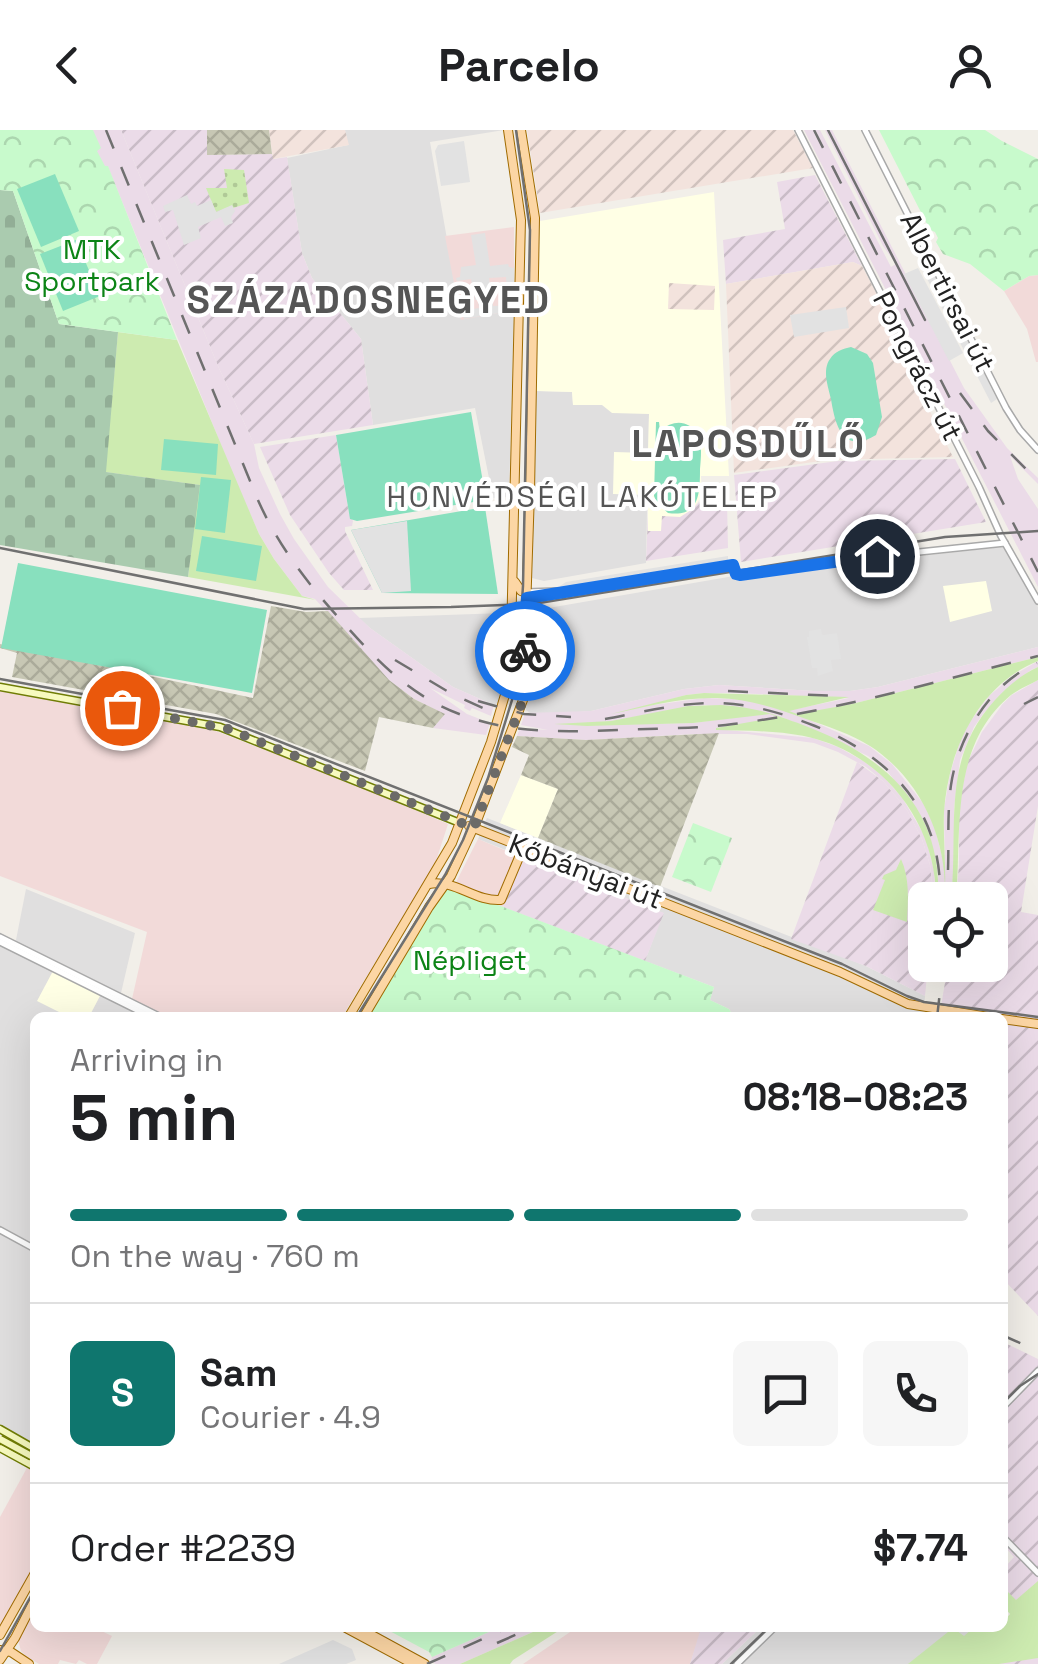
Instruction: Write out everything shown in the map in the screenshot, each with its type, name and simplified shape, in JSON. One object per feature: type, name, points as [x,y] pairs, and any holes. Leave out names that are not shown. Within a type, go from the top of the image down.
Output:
[{"type":"main road","points":[[508,130],[522,220],[512,572],[526,596]]},
{"type":"main road","points":[[366,1012],[446,883],[474,828],[523,700],[535,218],[521,130]]},
{"type":"main road","points":[[352,1012],[452,843],[508,688],[512,608],[526,596]]},
{"type":"main road","name":"Kőbányai út","points":[[0,687],[220,727],[840,972],[908,1004],[958,1012]]},
{"type":"main road","points":[[429,884],[446,883],[501,900],[523,848]]},
{"type":"main road","points":[[1008,1019],[1038,1024]]},
{"type":"main road","points":[[0,1429],[30,1446]]},
{"type":"main road","points":[[0,1439],[30,1454]]},
{"type":"main road","points":[[0,1448],[30,1464]]},
{"type":"main road","points":[[1,1636],[30,1582]]},
{"type":"main road","points":[[22,1662],[2,1652],[15,1638],[30,1609]]},
{"type":"main road","points":[[353,1632],[413,1664]]},
{"type":"main road","points":[[366,1632],[425,1664]]},
{"type":"main road","points":[[15,1638],[22,1662]]},
{"type":"street","name":"Pongrácz út","points":[[798,130],[980,486],[1005,543],[1038,601]]},
{"type":"street","name":"Albertirsai út","points":[[865,130],[1006,408],[1038,450]]},
{"type":"street","points":[[526,596],[733,565],[740,575],[1005,543]]},
{"type":"street","points":[[0,939],[141,1012]]},
{"type":"street","points":[[0,939],[151,1012]]},
{"type":"street","points":[[0,1230],[30,1247]]},
{"type":"street","points":[[1008,1402],[1038,1371]]},
{"type":"street","points":[[1008,1542],[1038,1573]]},
{"type":"street","points":[[737,1664],[770,1632]]},
{"type":"shaded area","points":[[93,130],[121,130],[254,444],[259,468],[294,539],[328,587],[370,628],[453,687],[494,705],[491,716],[472,708],[470,711],[430,688],[467,714],[490,723],[486,735],[433,728],[444,714],[414,699],[389,680],[315,599],[302,596],[274,559],[237,484],[108,167],[96,151]]},
{"type":"shaded area","points":[[121,130],[207,130],[208,155],[287,157],[302,253],[312,278],[361,339],[373,425],[254,444]]},
{"type":"shaded area","points":[[207,130],[269,130],[272,154],[207,155]]},
{"type":"shaded area","points":[[269,130],[345,130],[349,145],[273,159]]},
{"type":"shaded area","points":[[345,130],[504,130],[430,142],[461,319],[514,310],[509,497],[493,498],[475,408],[373,425],[361,339],[312,278],[302,253],[287,158],[348,145]]},
{"type":"shaded area","points":[[527,130],[793,130],[813,168],[540,213]]},
{"type":"shaded area","points":[[804,130],[820,130],[891,267],[896,264],[883,246],[825,130],[832,130],[964,388],[1007,448],[1038,478],[1038,484],[1010,456],[1018,479],[1038,509],[1038,587]]},
{"type":"shaded area","points":[[464,141],[470,182],[441,186],[435,151],[438,145]]},
{"type":"shaded area","points":[[815,175],[862,266],[853,262],[726,284],[723,240],[785,229],[777,182]]},
{"type":"shaded area","points":[[714,192],[729,476],[701,476],[702,496],[693,509],[680,517],[662,516],[661,531],[648,531],[648,495],[613,494],[614,452],[648,453],[649,414],[612,413],[602,405],[573,405],[572,392],[537,391],[540,221]]},
{"type":"shaded area","points":[[187,195],[191,204],[195,202],[197,206],[211,200],[216,212],[232,205],[233,223],[225,226],[221,217],[198,227],[201,238],[184,245],[173,210],[165,212],[163,206]]},
{"type":"shaded area","points":[[514,227],[514,310],[461,320],[445,236]]},
{"type":"shaded area","points":[[485,233],[490,266],[508,264],[514,268],[514,292],[507,291],[506,277],[489,278],[493,306],[509,305],[510,311],[464,319],[462,311],[479,308],[478,300],[471,279],[456,278],[460,277],[461,267],[476,265],[471,235]]},
{"type":"shaded area","points":[[853,262],[862,266],[899,336],[893,338],[953,457],[828,460],[734,473],[726,284]]},
{"type":"shaded area","points":[[928,263],[997,399],[991,403],[921,267]]},
{"type":"shaded area","points":[[918,268],[963,353],[949,361],[904,274]]},
{"type":"shaded area","points":[[1038,275],[1036,362],[1027,329],[1004,291]]},
{"type":"shaded area","points":[[669,283],[715,286],[714,310],[668,309]]},
{"type":"shaded area","points":[[846,307],[849,328],[794,337],[790,315]]},
{"type":"shaded area","name":"HONVÉDSÉGI LAKÓTELEP","points":[[536,391],[572,392],[573,405],[602,405],[649,413],[646,563],[544,581],[532,578]]},
{"type":"shaded area","points":[[336,435],[353,521],[345,531],[373,590],[344,590],[329,573],[290,515],[260,447]]},
{"type":"shaded area","points":[[955,459],[986,522],[741,562],[734,475],[838,461]]},
{"type":"shaded area","points":[[727,501],[728,548],[646,561],[648,516],[693,509],[699,502]]},
{"type":"shaded area","points":[[407,521],[411,591],[382,593],[351,530]]},
{"type":"shaded area","points":[[1003,547],[1038,607],[1038,647],[850,691],[719,685],[684,689],[591,711],[551,714],[526,710],[531,611],[734,576]]},
{"type":"shaded area","points":[[728,556],[728,564],[567,589],[560,586],[566,582]]},
{"type":"shaded area","points":[[986,581],[992,611],[950,622],[943,586]]},
{"type":"shaded area","points":[[271,606],[328,611],[389,680],[414,699],[445,714],[433,728],[379,717],[365,771],[216,714],[12,677],[17,653],[0,648],[0,644],[253,698]]},
{"type":"shaded area","points":[[504,613],[508,616],[506,666],[499,702],[494,705],[453,687],[359,618]]},
{"type":"shaded area","points":[[821,629],[822,635],[837,633],[841,659],[831,660],[833,671],[818,676],[817,668],[812,668],[807,637],[809,631]]},
{"type":"shaded area","points":[[1038,647],[1038,657],[798,715],[869,746],[892,764],[923,803],[934,825],[945,868],[944,809],[960,741],[990,695],[1038,661],[1038,667],[1005,690],[984,713],[960,760],[954,808],[952,882],[938,882],[929,836],[917,809],[888,772],[868,756],[781,717],[716,729],[813,738],[865,762],[903,799],[926,838],[935,882],[922,839],[907,810],[883,781],[866,767],[814,743],[747,734],[586,740],[517,736],[520,728],[548,730],[521,725],[525,713],[591,711],[684,689],[719,685],[850,691]],"holes":[[[686,695],[849,698],[786,711],[734,699],[704,698],[646,706]],[[705,705],[769,713],[693,723],[563,725]]]},
{"type":"shaded area","points":[[1038,680],[1038,806],[1021,912],[1038,915],[1038,1316],[1008,1284],[1008,1012],[940,1012],[945,982],[1008,982],[1008,882],[958,882],[959,808],[967,763],[982,732],[1002,705]]},
{"type":"shaded area","points":[[0,691],[208,728],[448,824],[435,864],[345,1012],[159,1012],[132,999],[147,932],[0,876]]},
{"type":"shaded area","points":[[719,733],[660,887],[538,838],[558,789],[521,775],[529,755],[512,747],[517,736],[586,740]]},
{"type":"shaded area","points":[[857,762],[883,781],[907,810],[930,865],[932,882],[908,882],[908,982],[926,982],[925,996],[866,966],[791,939]]},
{"type":"shaded area","points":[[521,775],[558,789],[538,838],[500,823]]},
{"type":"shaded area","points":[[487,818],[866,966],[925,996],[923,1012],[731,1012],[710,1000],[714,987],[645,961],[663,913],[478,839]]},
{"type":"shaded area","points":[[478,839],[523,858],[503,907],[453,888]]},
{"type":"shaded area","points":[[523,858],[664,913],[645,961],[503,907]]},
{"type":"shaded area","points":[[26,889],[135,933],[121,993],[161,1012],[30,1012],[30,1441],[0,1425],[0,945],[9,950],[16,940]]},
{"type":"shaded area","points":[[53,971],[101,994],[92,1012],[59,1012],[37,1001]]},
{"type":"shaded area","points":[[1008,1344],[1038,1359],[1038,1664],[968,1664],[999,1632],[1008,1632],[1008,1622],[1015,1615],[1008,1600],[1008,1564],[1014,1557],[1008,1550]]},
{"type":"shaded area","points":[[30,1467],[30,1580],[0,1631],[0,1517]]},
{"type":"shaded area","points":[[30,1617],[30,1632],[104,1632],[112,1636],[97,1664],[60,1660],[58,1664],[39,1664],[21,1651],[18,1640]]},
{"type":"shaded area","points":[[489,1632],[533,1632],[460,1664],[436,1664],[432,1657]]},
{"type":"shaded area","points":[[570,1632],[701,1632],[690,1664],[523,1664]]},
{"type":"shaded area","points":[[700,1632],[756,1632],[722,1664],[690,1664]]},
{"type":"shaded area","points":[[756,1632],[998,1632],[968,1664],[722,1664]]},
{"type":"shaded area","points":[[333,1640],[352,1649],[356,1660],[346,1664],[279,1664]]},
{"type":"green space","name":"MTK Sportpark","points":[[0,130],[93,130],[101,148],[97,151],[108,166],[177,340],[59,324],[13,191],[0,190]]},
{"type":"green space","points":[[879,130],[985,130],[1038,159],[1038,275],[1004,291],[970,264],[943,254]]},
{"type":"green space","points":[[224,169],[244,170],[249,203],[216,212],[206,188],[227,188]]},
{"type":"green space","points":[[55,174],[79,231],[41,247],[17,189]]},
{"type":"green space","points":[[0,190],[13,191],[59,324],[118,332],[106,472],[200,485],[188,577],[0,545]]},
{"type":"green space","points":[[76,240],[100,296],[63,311],[40,254]]},
{"type":"green space","points":[[118,332],[177,340],[259,534],[302,596],[316,600],[188,577],[199,485],[105,472]]},
{"type":"green space","points":[[851,347],[867,354],[873,363],[882,417],[876,435],[855,441],[838,427],[826,373],[832,356]]},
{"type":"green space","points":[[471,412],[486,500],[350,519],[336,435]]},
{"type":"green space","points":[[656,422],[660,431],[681,423],[699,435],[698,494],[686,511],[668,513],[654,496]]},
{"type":"green space","points":[[164,439],[218,444],[216,475],[161,470]]},
{"type":"green space","points":[[201,477],[231,480],[225,533],[195,529]]},
{"type":"green space","points":[[485,507],[498,594],[382,593],[351,530]]},
{"type":"green space","points":[[202,536],[262,546],[256,581],[196,571]]},
{"type":"green space","points":[[18,563],[267,610],[252,693],[1,648]]},
{"type":"green space","points":[[1038,657],[1038,661],[1017,672],[983,703],[960,744],[944,812],[945,882],[940,848],[926,808],[902,774],[863,742],[784,711],[729,699],[677,701],[611,714],[704,693],[849,697],[789,711],[797,714]]},
{"type":"green space","points":[[1038,667],[1038,680],[1011,695],[991,716],[968,764],[957,882],[952,882],[955,795],[966,746],[995,700]]},
{"type":"green space","points":[[688,706],[744,707],[769,714],[693,723],[554,724],[611,721]]},
{"type":"green space","points":[[776,716],[832,737],[859,752],[903,789],[919,812],[930,838],[937,882],[917,822],[885,779],[842,749],[804,736],[716,728]]},
{"type":"green space","points":[[693,823],[732,838],[711,892],[672,877]]},
{"type":"green space","points":[[901,859],[907,882],[907,922],[873,910],[884,875],[896,870]]},
{"type":"green space","name":"Népliget","points":[[453,888],[714,987],[710,1000],[731,1012],[372,1012],[446,890]]},
{"type":"green space","points":[[1038,1581],[1038,1658],[999,1664],[908,1664],[948,1632],[964,1636],[968,1632],[1008,1632],[1008,1592],[1016,1600]]},
{"type":"green space","points":[[392,1632],[489,1632],[432,1657]]},
{"type":"green space","points":[[533,1632],[557,1632],[510,1664],[460,1664]]},
{"type":"tram line","points":[[360,1012],[463,840],[488,778],[516,687],[523,586],[530,230],[516,130]]},
{"type":"tram line","points":[[828,130],[925,320]]},
{"type":"tram line","points":[[0,548],[304,609],[451,607],[533,604],[945,537],[1038,531]]},
{"type":"tram line","points":[[0,679],[225,720],[842,964],[907,996],[924,1002],[1000,1012]]},
{"type":"tram line","points":[[1008,1013],[1038,1017]]},
{"type":"tram line","points":[[1008,1398],[1038,1374]]},
{"type":"tram line","points":[[0,1651],[30,1598]]},
{"type":"tram line","points":[[731,1664],[764,1632]]},
{"type":"railway","points":[[106,130],[275,534],[360,642],[399,679],[429,699],[481,721],[520,729],[705,727],[849,703],[1038,656]]},
{"type":"railway","points":[[814,130],[1038,572]]},
{"type":"railway","points":[[960,393],[988,431],[1038,481]]},
{"type":"railway","points":[[395,660],[487,710]]},
{"type":"railway","points":[[948,870],[950,796],[961,748],[991,698],[1020,672],[1037,663]]},
{"type":"railway","points":[[728,691],[838,696]]},
{"type":"railway","points":[[1024,704],[1038,697]]},
{"type":"railway","points":[[478,701],[524,714],[571,717]]},
{"type":"railway","points":[[605,719],[676,706],[731,704],[780,714],[843,739],[868,754],[908,792],[933,840],[939,882]]},
{"type":"railway","points":[[938,1012],[941,982]]},
{"type":"railway","points":[[1008,1338],[1038,1351]]},
{"type":"railway","points":[[427,1664],[498,1632]]},
{"type":"railway","points":[[497,1643],[522,1632]]},
{"type":"way so far","points":[[122,708],[228,729],[474,828],[523,700],[525,651]]},
{"type":"district","name":"SZÁZADOSNEGYED","points":[[369,300]]},
{"type":"district","name":"LAPOSDŰLŐ","points":[[749,444]]},
{"type":"district","name":"HONVÉDSÉGI LAKÓTELEP","points":[[583,496]]},
{"type":"route","points":[[525,651],[527,598],[733,565],[734,572],[740,575],[877,556]]}]
